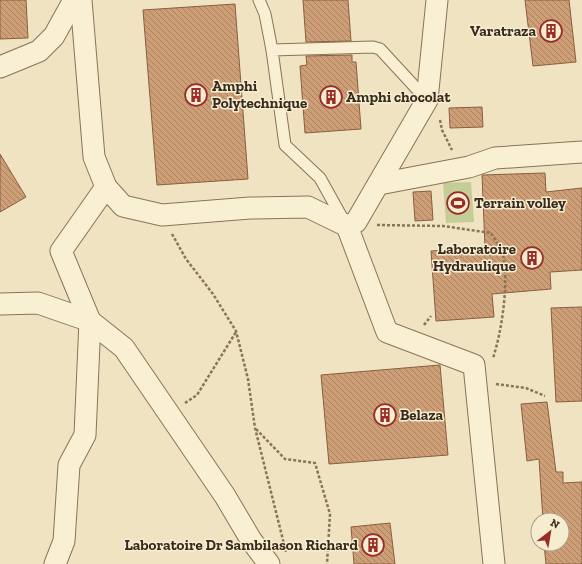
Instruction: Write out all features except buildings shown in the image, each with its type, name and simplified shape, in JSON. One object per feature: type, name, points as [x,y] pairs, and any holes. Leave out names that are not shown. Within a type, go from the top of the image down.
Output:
[{"type":"street","points":[[0,67],[39,50],[54,36],[74,0]]},
{"type":"street","points":[[81,0],[94,157],[106,187],[123,206],[162,215],[250,208],[308,207],[351,224],[387,332],[474,365],[494,564]]},
{"type":"street","points":[[351,224],[379,184],[427,100],[437,0]]},
{"type":"street","points":[[379,184],[469,167],[495,158],[582,152]]},
{"type":"street","points":[[55,564],[64,541],[69,465],[85,435],[90,321],[60,251],[106,187]]},
{"type":"street","points":[[0,304],[38,303],[90,321],[124,348],[170,414],[251,540],[278,561]]},
{"type":"lane","points":[[259,0],[265,14],[272,50],[285,145],[320,178],[351,224]]},
{"type":"lane","points":[[272,50],[373,46],[380,49],[427,100]]},
{"type":"path","points":[[427,100],[438,110],[442,130],[449,147],[469,167]]},
{"type":"path","points":[[162,215],[186,259],[213,294],[236,331],[248,379],[278,561]]},
{"type":"path","points":[[351,224],[443,226],[491,233],[503,254],[504,294],[498,345],[490,368],[484,379],[476,386]]},
{"type":"path","points":[[170,414],[197,395],[236,331]]},
{"type":"path","points":[[476,386],[500,385],[526,388],[545,396]]},
{"type":"path","points":[[255,428],[285,459],[315,463],[330,514],[327,564]]},
{"type":"green space","name":"Terrain volley","points":[[471,182],[474,222],[446,223],[443,183]]},
{"type":"place","name":"Varatraza","points":[[551,31]]},
{"type":"place","name":"Amphi Polytechnique","points":[[196,95]]},
{"type":"place","name":"Amphi chocolat","points":[[331,97]]},
{"type":"place","name":"Terrain volley","points":[[458,203]]},
{"type":"place","name":"Laboratoire Hydraulique","points":[[532,258]]},
{"type":"place","name":"Belaza","points":[[385,415]]},
{"type":"place","name":"Laboratoire Dr Sambilason Richard","points":[[373,545]]}]
